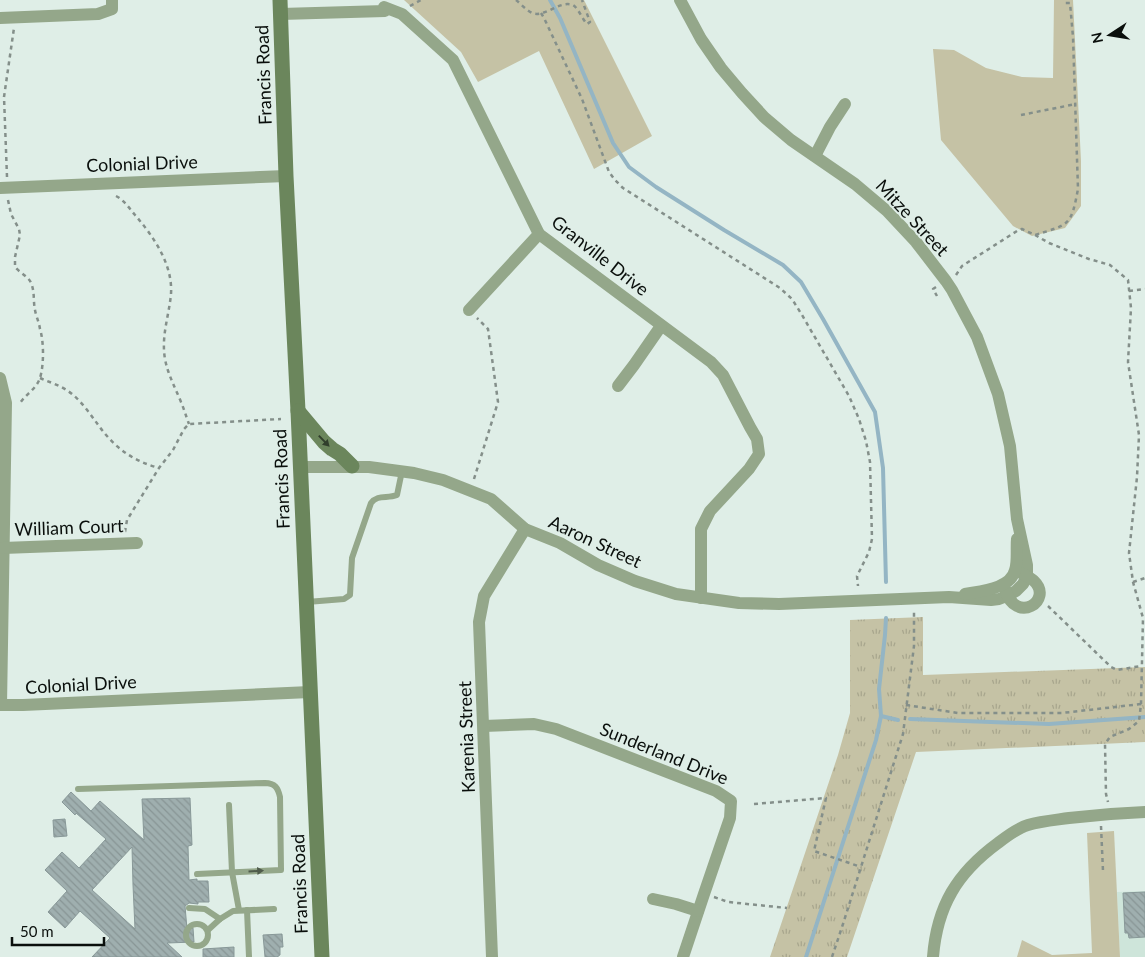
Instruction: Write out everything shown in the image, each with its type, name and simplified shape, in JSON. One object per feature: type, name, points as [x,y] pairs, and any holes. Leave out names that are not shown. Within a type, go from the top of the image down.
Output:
[{"type":"main road","name":"Francis Road","points":[[280,7],[322,957]]},
{"type":"main road","points":[[298,411],[324,442],[352,466]]},
{"type":"street","points":[[0,18],[98,14],[112,10],[112,0]]},
{"type":"street","name":"Mitze Street","points":[[680,0],[701,39],[721,68],[764,118],[791,140],[856,184],[887,211],[916,242],[952,290],[977,337],[998,394],[1010,446],[1017,519],[1027,565],[1013,583]]},
{"type":"street","name":"Granville Drive","points":[[280,7],[385,11],[384,7],[402,14],[453,60],[539,234],[711,362],[723,375],[757,439],[759,454],[749,469],[710,511],[701,529],[701,598]]},
{"type":"street","points":[[815,156],[846,104]]},
{"type":"street","name":"Colonial Drive","points":[[4,187],[286,176]]},
{"type":"street","points":[[469,310],[539,234]]},
{"type":"street","points":[[618,386],[661,326]]},
{"type":"street","name":"Colonial Drive","points":[[0,378],[6,404],[1,705],[310,692]]},
{"type":"street","name":"Aaron Street","points":[[300,467],[368,467],[402,471],[443,480],[491,499],[526,529],[560,542],[598,565],[635,581],[676,594],[740,603],[779,604],[950,597],[1013,583]]},
{"type":"street","name":"Karenia Street","points":[[492,957],[479,622],[484,596],[526,529]]},
{"type":"street","name":"William Court","points":[[3,548],[131,543]]},
{"type":"street","points":[[1034,581],[1040,592],[1038,601],[1031,606],[1022,607],[1010,602],[1013,583],[1034,581]]},
{"type":"street","name":"Sunderland Drive","points":[[484,726],[534,724],[556,729],[716,791],[731,801],[730,818],[683,957]]},
{"type":"street","points":[[933,957],[936,928],[946,900],[962,876],[983,854],[1005,838],[1026,825],[1049,820],[1145,812]]},
{"type":"street","points":[[653,899],[698,911]]},
{"type":"lane","points":[[306,602],[349,597],[351,591],[350,568],[352,558],[371,503],[381,496],[393,497],[397,495],[402,471]]},
{"type":"lane","points":[[78,789],[271,783],[278,789],[280,797],[281,870],[196,874]]},
{"type":"lane","points":[[230,805],[232,872],[239,910]]},
{"type":"lane","points":[[189,908],[205,909],[220,919]]},
{"type":"lane","points":[[208,930],[220,919],[239,910],[274,909]]},
{"type":"lane","points":[[247,910],[249,957]]},
{"type":"path","points":[[516,0],[533,13],[541,13],[560,4],[572,4],[587,24],[590,22],[582,0]]},
{"type":"path","points":[[1035,235],[1060,228],[1067,223],[1074,209],[1078,189],[1073,37],[1070,3],[1065,3],[1065,0]]},
{"type":"path","points":[[541,13],[582,99],[609,172],[615,180],[623,188],[780,288],[792,299],[849,396],[859,419],[870,462],[872,540],[869,552],[857,576],[858,586]]},
{"type":"path","points":[[16,17],[4,97],[4,187],[11,214],[20,235],[15,257],[16,267],[31,281],[42,342],[40,378],[33,390],[20,402],[17,408]]},
{"type":"path","points":[[1021,115],[1076,104]]},
{"type":"path","points":[[114,194],[128,206],[145,227],[155,242],[168,270],[171,293],[165,332],[165,358],[172,385],[189,424]]},
{"type":"path","points":[[8,202],[16,201]]},
{"type":"path","points":[[954,276],[958,274],[962,266],[1022,229],[1048,243],[1110,266],[1128,280],[1131,308],[1128,362],[1139,435],[1137,477],[1129,553],[1133,582],[1142,618],[1141,704],[1139,721],[1129,729],[1110,737],[1105,744],[1106,814],[1104,871]]},
{"type":"path","points":[[936,287],[932,289],[937,296]]},
{"type":"path","points":[[1129,291],[1145,289]]},
{"type":"path","points":[[469,310],[488,329],[498,402],[471,491]]},
{"type":"path","points":[[40,378],[58,385],[69,392],[80,402],[114,445],[129,456],[159,468]]},
{"type":"path","points":[[131,543],[125,529],[127,520],[189,424],[281,419]]},
{"type":"path","points":[[1133,582],[1145,578]]},
{"type":"path","points":[[1038,601],[1049,606],[1110,667],[1117,670],[1141,666]]},
{"type":"path","points":[[832,957],[903,734],[914,646],[914,612]]},
{"type":"path","points":[[906,705],[958,713],[1062,713],[1145,703]]},
{"type":"path","points":[[754,804],[826,798],[814,851],[861,867]]},
{"type":"path","points":[[704,894],[728,902],[787,908]]},
{"type":"shaded area","points":[[1145,891],[1145,957],[1120,957],[1117,892]]},
{"type":"green space","points":[[404,0],[584,0],[652,136],[594,169],[539,51],[478,82],[461,52]]},
{"type":"green space","points":[[1054,0],[1073,0],[1081,161],[1081,206],[1065,228],[1032,236],[1013,226],[941,140],[933,49],[954,50],[986,68],[1022,77],[1053,78]]},
{"type":"green space","points":[[923,617],[923,675],[1145,667],[1145,742],[916,752],[847,957],[770,957],[838,755],[850,713],[850,620]]},
{"type":"green space","points":[[1114,831],[1120,957],[1017,957],[1022,940],[1052,955],[1092,953],[1087,833]]},
{"type":"building","points":[[71,792],[91,811],[100,801],[144,840],[142,799],[190,798],[192,845],[188,846],[189,880],[208,881],[209,902],[189,903],[185,906],[187,929],[193,928],[194,942],[167,943],[182,957],[92,957],[110,938],[80,911],[65,928],[48,912],[67,891],[45,870],[62,852],[79,868],[106,839],[76,813],[75,815],[62,802]],"holes":[[[132,847],[135,929],[92,890]]]},
{"type":"building","points":[[65,819],[67,836],[54,837],[53,820]]},
{"type":"building","points":[[1145,892],[1145,937],[1129,938],[1128,933],[1125,933],[1123,893]]},
{"type":"building","points":[[282,934],[283,947],[280,947],[280,955],[278,957],[265,957],[263,935]]},
{"type":"building","points":[[234,947],[234,957],[203,957],[203,949]]},
{"type":"waterway","points":[[550,0],[560,18],[613,143],[629,167],[656,187],[783,265],[801,282],[823,319],[875,412],[883,468],[886,582]]},
{"type":"waterway","points":[[806,957],[876,740],[881,716],[879,689],[886,618]]},
{"type":"waterway","points":[[881,716],[898,720]]},
{"type":"waterway","points":[[910,719],[1049,724],[1145,717]]}]
